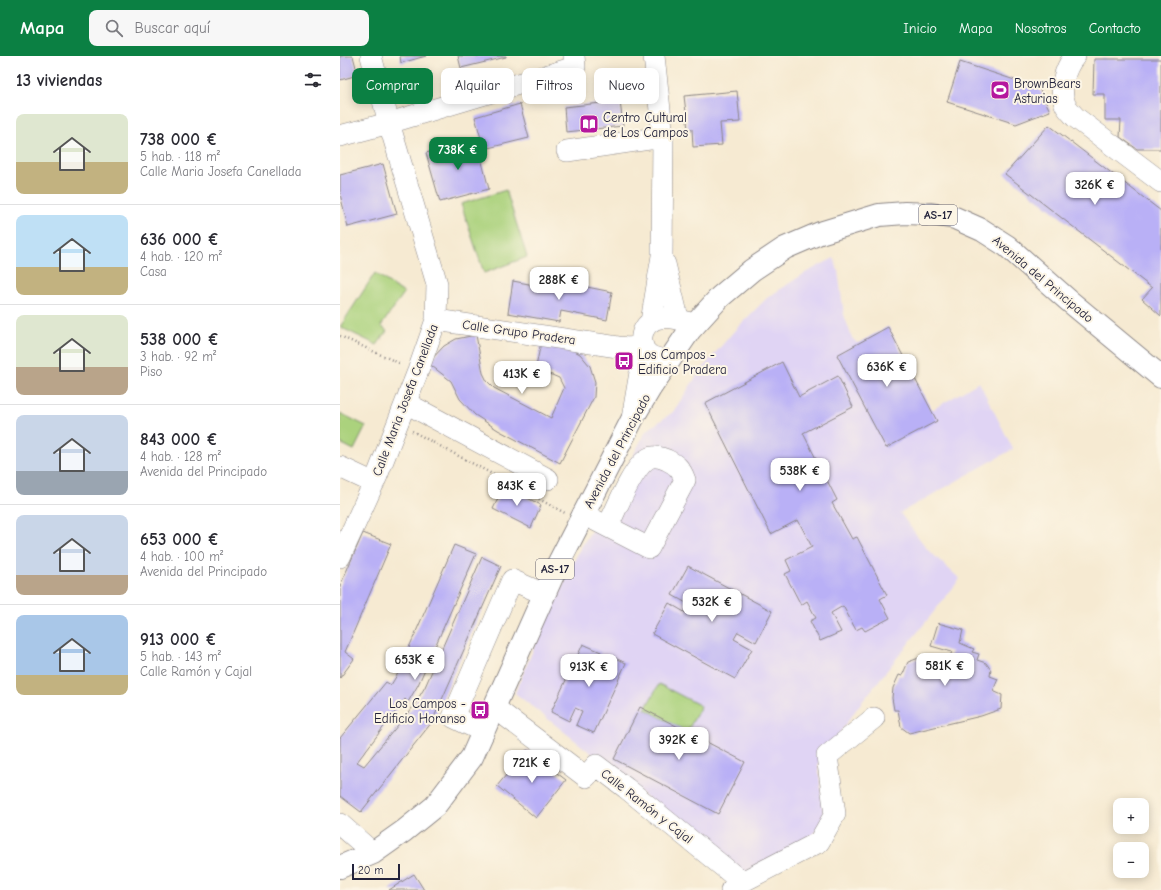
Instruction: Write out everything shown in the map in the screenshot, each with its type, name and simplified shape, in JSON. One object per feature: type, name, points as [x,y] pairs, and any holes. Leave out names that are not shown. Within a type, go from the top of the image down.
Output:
[{"type":"main road","name":"Avenida del Principado","points":[[340,867],[373,853],[435,806],[472,757],[495,708],[544,594],[581,517],[632,420],[651,387],[669,361],[687,322],[752,270],[785,248],[820,233],[879,215],[905,212],[955,218],[982,230],[1007,246],[1068,300],[1161,378]]},
{"type":"street","name":"Calle Maria Josefa Canellada","points":[[340,557],[374,483],[398,424],[436,320],[437,284],[389,123],[371,56]]},
{"type":"street","points":[[340,136],[389,123],[575,67],[574,56]]},
{"type":"street","points":[[632,420],[644,339],[662,256],[663,137],[654,56]]},
{"type":"street","points":[[1075,56],[1065,76],[1062,91],[1066,106],[1075,117],[1161,182]]},
{"type":"street","points":[[567,151],[663,137]]},
{"type":"street","points":[[662,256],[669,279],[687,322]]},
{"type":"street","name":"Calle Grupo Pradera","points":[[436,320],[601,344],[644,339],[662,318],[687,322]]},
{"type":"street","points":[[644,339],[650,355],[669,361]]},
{"type":"street","points":[[406,403],[548,479]]},
{"type":"street","points":[[340,467],[374,483]]},
{"type":"street","points":[[581,517],[608,526]]},
{"type":"street","points":[[484,732],[453,717],[512,580],[544,594]]},
{"type":"street","name":"Calle Ramón y Cajal","points":[[495,708],[586,776],[596,766],[626,788],[737,886]]},
{"type":"street","points":[[737,886],[820,842],[835,814],[827,756],[874,718]]},
{"type":"street","points":[[340,824],[373,853]]},
{"type":"path","points":[[340,336],[418,371]]},
{"type":"path","points":[[398,424],[581,517]]},
{"type":"shaded area","points":[[834,258],[838,271],[844,315],[852,338],[858,344],[888,327],[932,410],[979,382],[1013,449],[900,513],[928,550],[960,579],[857,708],[818,765],[824,817],[814,834],[745,875],[515,693],[536,643],[580,549],[605,508],[646,431],[673,412],[700,371],[735,330],[767,298],[805,273]]},
{"type":"green space","points":[[506,190],[527,257],[484,273],[461,204]]},
{"type":"green space","points":[[375,273],[404,293],[381,326],[387,331],[377,345],[340,327]]},
{"type":"green space","points":[[340,413],[366,426],[354,450],[340,443]]},
{"type":"green space","points":[[659,684],[701,706],[687,732],[645,709]]},
{"type":"building","points":[[340,56],[353,56],[356,68],[352,68],[352,77],[340,80]]},
{"type":"building","points":[[400,56],[426,56],[401,63]]},
{"type":"building","points":[[458,56],[506,56],[506,57],[461,68]]},
{"type":"building","points":[[1094,59],[1161,59],[1161,149],[1137,149],[1120,137],[1121,120],[1105,120],[1105,94],[1093,94]]},
{"type":"building","points":[[960,62],[1039,88],[1050,111],[1016,124],[947,102]]},
{"type":"building","points":[[737,91],[740,122],[720,123],[722,145],[693,147],[692,129],[688,129],[684,96]]},
{"type":"building","points":[[520,104],[529,138],[484,149],[475,117]]},
{"type":"building","points":[[594,104],[620,104],[623,126],[566,132],[564,107]]},
{"type":"building","points":[[1049,125],[1161,211],[1161,316],[1142,299],[1152,288],[1005,174]]},
{"type":"building","points":[[476,139],[489,189],[440,202],[426,153]]},
{"type":"building","points":[[383,164],[397,214],[348,227],[340,194],[340,175]]},
{"type":"building","points":[[513,281],[560,290],[562,282],[612,292],[607,320],[561,311],[559,322],[508,313]]},
{"type":"building","points":[[888,327],[937,421],[886,448],[837,355]]},
{"type":"building","points":[[476,335],[483,373],[487,381],[494,388],[551,418],[564,388],[559,378],[552,375],[535,372],[541,342],[567,347],[580,354],[590,366],[595,382],[594,397],[560,463],[498,430],[475,415],[460,399],[451,381],[428,363],[444,346],[456,339]]},
{"type":"building","points":[[782,362],[799,397],[838,376],[853,407],[803,433],[837,500],[832,503],[852,539],[857,537],[887,595],[880,599],[890,618],[865,631],[862,627],[856,630],[843,606],[831,613],[841,632],[820,641],[810,621],[816,618],[807,601],[801,605],[785,574],[791,571],[786,560],[812,547],[798,520],[771,534],[705,403]]},
{"type":"building","points":[[504,486],[541,505],[531,528],[493,509]]},
{"type":"building","points":[[363,533],[391,544],[345,652],[354,659],[340,678],[340,586]]},
{"type":"building","points":[[454,545],[476,554],[418,685],[408,702],[405,699],[357,762],[364,766],[413,707],[425,687],[482,557],[501,566],[432,722],[361,812],[340,796],[340,738],[386,682],[391,685],[397,675]]},
{"type":"building","points":[[688,566],[772,611],[756,642],[738,632],[734,639],[752,649],[735,679],[652,634],[669,603],[686,613],[690,605],[672,595]]},
{"type":"building","points":[[938,623],[963,630],[960,643],[974,649],[972,652],[979,654],[977,660],[986,663],[991,670],[990,676],[998,679],[993,691],[1002,695],[1001,709],[981,716],[909,733],[901,727],[898,710],[894,710],[892,698],[893,688],[899,675],[902,676],[908,662],[919,658],[944,668],[952,652],[931,646]]},
{"type":"building","points":[[583,644],[601,652],[595,665],[602,668],[608,655],[626,663],[594,733],[576,725],[582,711],[575,708],[569,721],[551,712]]},
{"type":"building","points":[[640,707],[745,762],[718,814],[614,759]]},
{"type":"building","points":[[527,750],[566,780],[536,818],[497,786]]},
{"type":"building","points":[[414,874],[424,890],[389,890]]},
{"type":"place","name":"BrownBears Asturias","points":[[1000,90]]},
{"type":"place","name":"Centro Cultural de Los Campos","points":[[589,124]]},
{"type":"place","name":"Los Campos - Edificio Pradera","points":[[624,361]]},
{"type":"place","name":"Los Campos - Edificio Horanso","points":[[480,710]]}]
